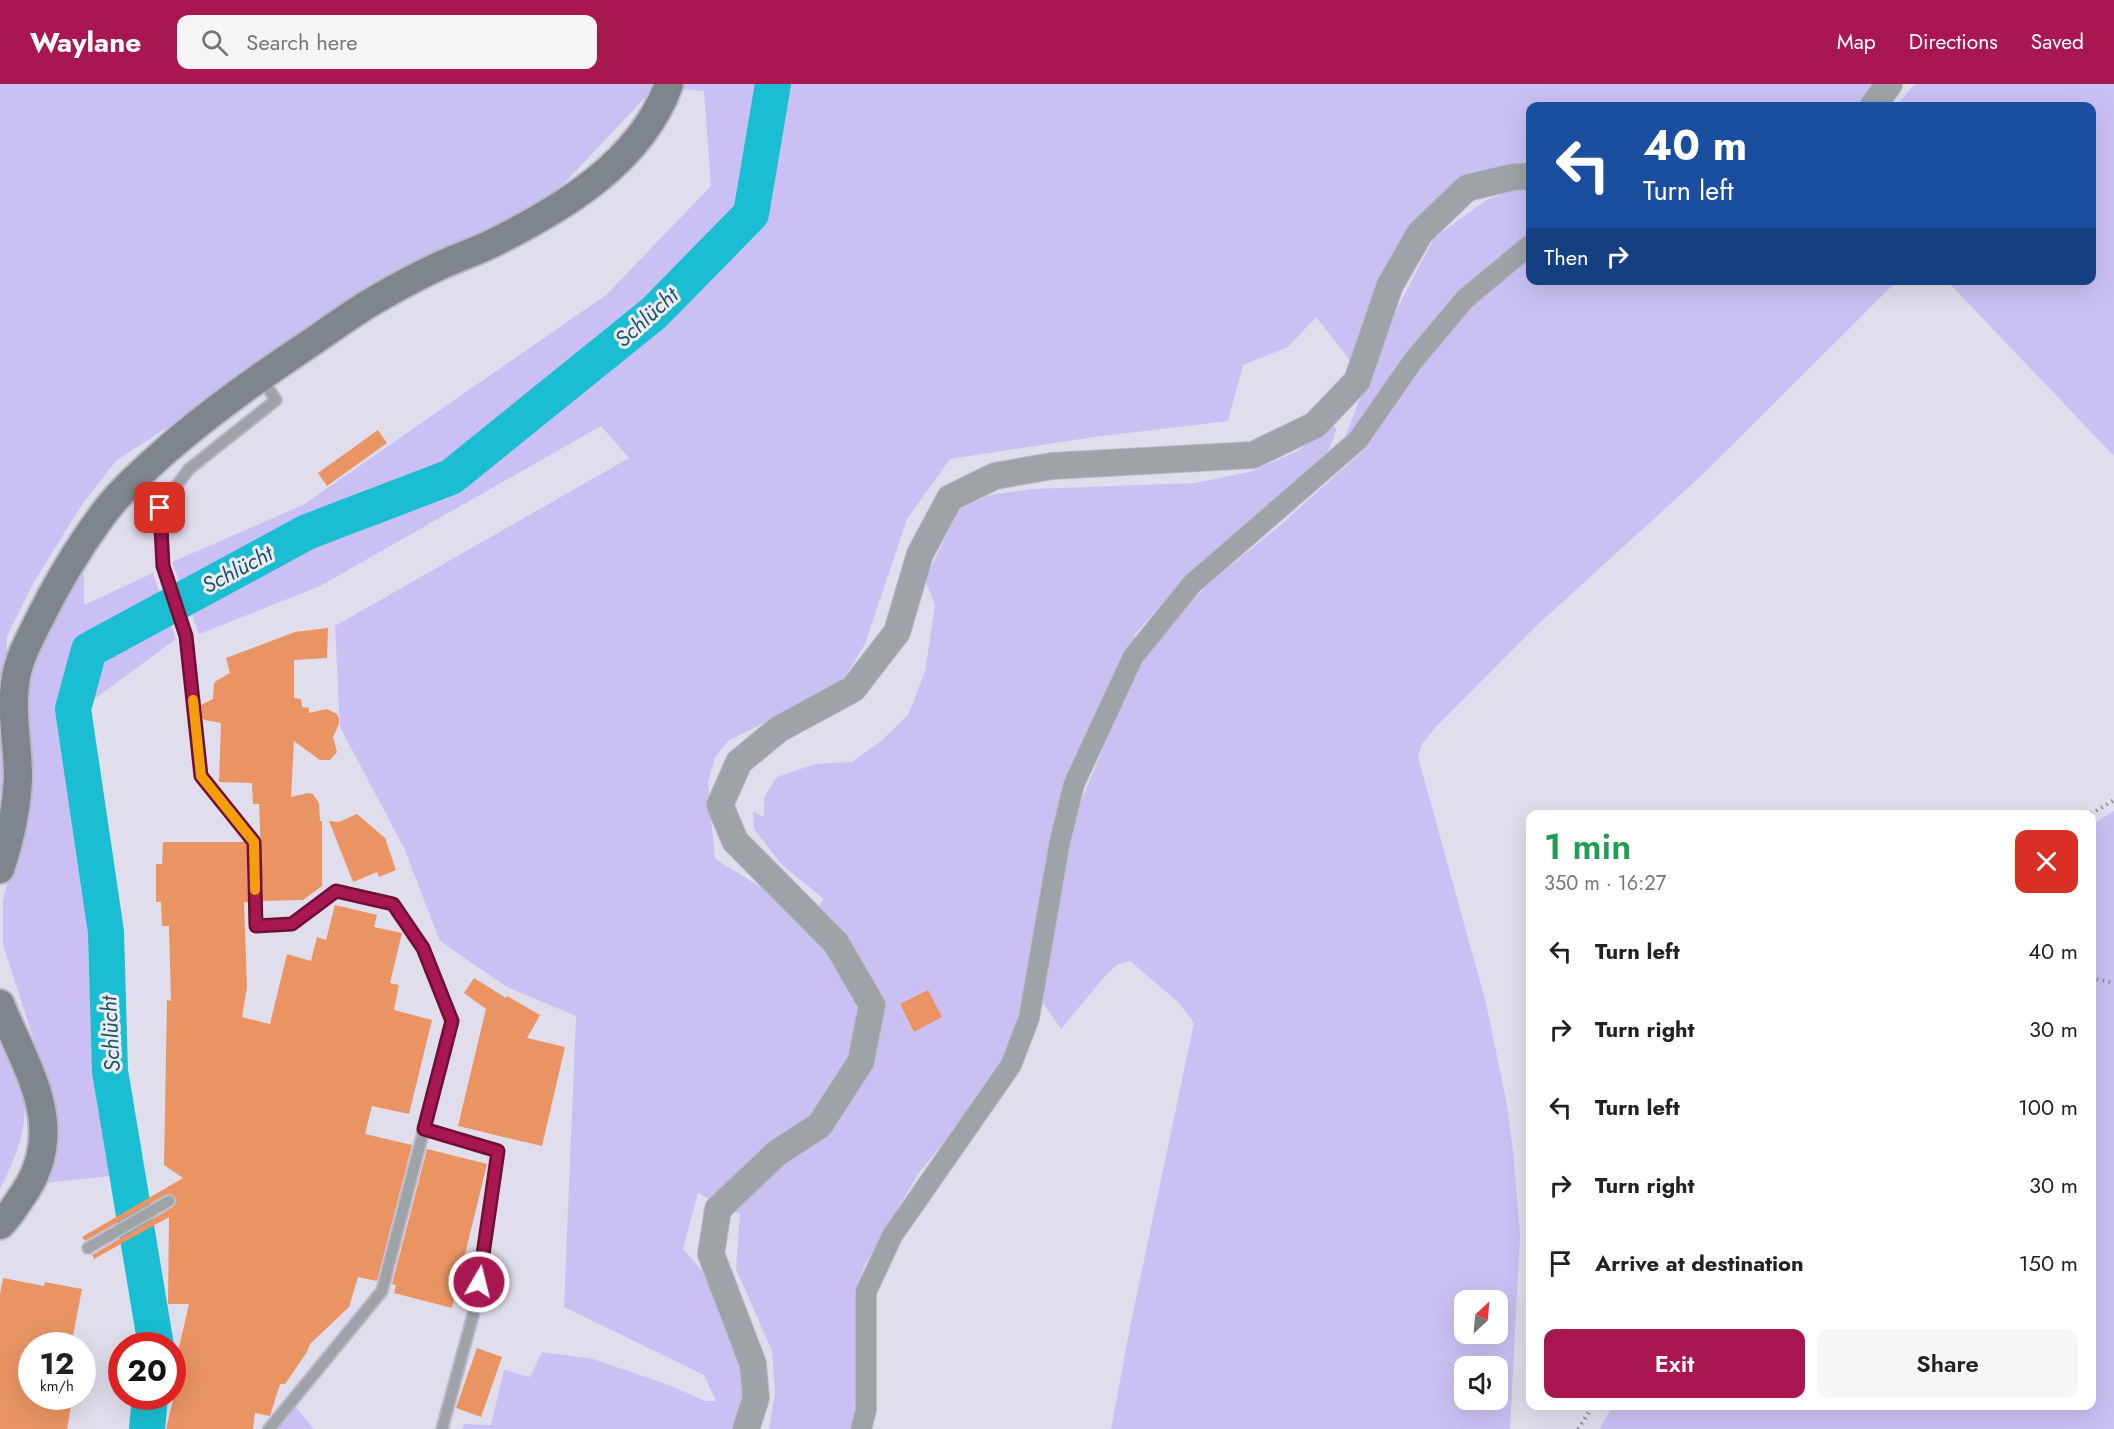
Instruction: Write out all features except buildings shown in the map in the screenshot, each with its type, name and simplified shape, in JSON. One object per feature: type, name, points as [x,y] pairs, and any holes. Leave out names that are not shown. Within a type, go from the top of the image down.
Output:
[{"type":"main road","points":[[0,869],[7,849],[18,775],[14,706],[16,677],[26,648],[48,602],[74,554],[104,513],[136,477],[198,422],[260,377],[370,303],[436,267],[491,244],[559,207],[595,182],[634,144],[655,117],[669,84]]},
{"type":"main road","points":[[0,1004],[26,1060],[41,1101],[43,1138],[40,1160],[31,1185],[0,1225]]},
{"type":"street","points":[[1876,102],[1889,84]]},
{"type":"street","points":[[746,1429],[756,1398],[753,1364],[711,1254],[718,1209],[777,1153],[820,1125],[861,1061],[872,1005],[836,943],[735,841],[720,805],[739,762],[780,729],[853,689],[897,633],[920,554],[950,498],[995,476],[1052,466],[1253,455],[1315,425],[1357,381],[1390,285],[1420,233],[1467,188],[1526,176]]},
{"type":"street","points":[[861,1429],[866,1410],[866,1292],[892,1236],[1011,1065],[1029,1018],[1060,842],[1074,784],[1133,657],[1192,584],[1358,440],[1413,360],[1465,299],[1526,248]]},
{"type":"lane","points":[[260,377],[276,400],[189,469],[160,508],[163,566],[186,636],[201,776],[254,842],[256,926],[292,924],[336,891],[393,904],[423,948],[452,1021],[382,1291],[269,1429]]},
{"type":"lane","points":[[424,1129],[498,1151],[476,1304],[442,1429]]},
{"type":"lane","points":[[88,1248],[169,1201]]},
{"type":"path","points":[[2096,811],[2114,800]]},
{"type":"path","points":[[2096,979],[2114,983]]},
{"type":"path","points":[[1578,1429],[1590,1410]]},
{"type":"shaded area","points":[[0,84],[1879,84],[1861,102],[1526,102],[1526,162],[1508,164],[1481,173],[1449,188],[1427,208],[1395,251],[1353,364],[1316,317],[1288,347],[1243,365],[1228,421],[1094,437],[950,459],[907,519],[865,644],[839,687],[729,740],[715,757],[708,783],[715,859],[810,917],[824,899],[782,865],[754,829],[753,811],[764,817],[764,797],[777,777],[815,764],[852,762],[881,741],[908,715],[925,672],[935,604],[925,580],[959,509],[990,495],[1032,489],[1195,483],[1249,472],[1298,451],[1331,424],[1337,429],[1328,451],[1294,486],[1202,563],[1173,591],[1136,633],[1093,723],[1029,973],[1008,1065],[918,1174],[863,1268],[854,1429],[769,1429],[775,1393],[772,1351],[736,1269],[740,1214],[698,1193],[683,1249],[711,1281],[750,1377],[737,1429],[462,1429],[464,1424],[491,1425],[504,1370],[530,1377],[542,1352],[593,1359],[669,1385],[705,1401],[716,1401],[704,1375],[564,1307],[576,1016],[507,987],[440,941],[404,848],[340,727],[335,626],[629,458],[601,426],[320,586],[199,634],[172,562],[303,505],[606,295],[711,186],[704,91],[656,86],[555,193],[402,276],[117,460],[83,503],[34,582],[7,636],[4,780],[0,795]]},
{"type":"shaded area","points":[[1915,84],[2114,84],[2114,456],[1951,285],[2096,285],[2096,102],[1899,102]]},
{"type":"shaded area","points":[[1526,185],[1526,240],[1342,445],[1388,326],[1434,238],[1486,200]]},
{"type":"shaded area","points":[[1526,259],[1526,285],[1893,285],[1701,476],[1534,628],[1422,744],[1418,757],[1486,1003],[1507,1105],[1513,1151],[1520,1235],[1510,1429],[1111,1429],[1130,1327],[1194,1023],[1179,1003],[1130,961],[1117,965],[1105,976],[1061,1029],[1043,1003],[1067,848],[1080,804],[1128,688],[1153,646],[1208,584],[1278,527],[1364,450],[1425,362],[1465,311]]},
{"type":"shaded area","points":[[74,566],[84,576],[84,605],[153,573],[176,639],[89,703],[118,962],[128,1174],[45,1183],[59,1144],[55,1105],[3,945],[3,901],[27,791],[25,697],[30,657]]},
{"type":"shaded area","points":[[2114,811],[2114,1429],[1599,1429],[1611,1410],[2096,1410],[2096,822]]},
{"type":"shaded area","points":[[0,1040],[20,1087],[25,1112],[22,1135],[0,1189]]},
{"type":"shaded area","points":[[294,1405],[314,1429],[274,1429]]},
{"type":"waterway","name":"Schlücht","points":[[154,1332],[110,1071],[106,932],[73,709],[89,650],[307,532],[451,477],[654,313],[751,214],[773,84]]},
{"type":"waterway","name":"Schlücht","points":[[147,1429],[149,1410]]},
{"type":"slow traffic","points":[[193,700],[201,776],[254,842],[255,890]]},
{"type":"route","points":[[160,508],[163,566],[186,636],[201,776],[254,842],[256,926],[292,924],[336,891],[393,904],[423,948],[452,1021],[424,1129],[498,1151],[479,1282]]}]
